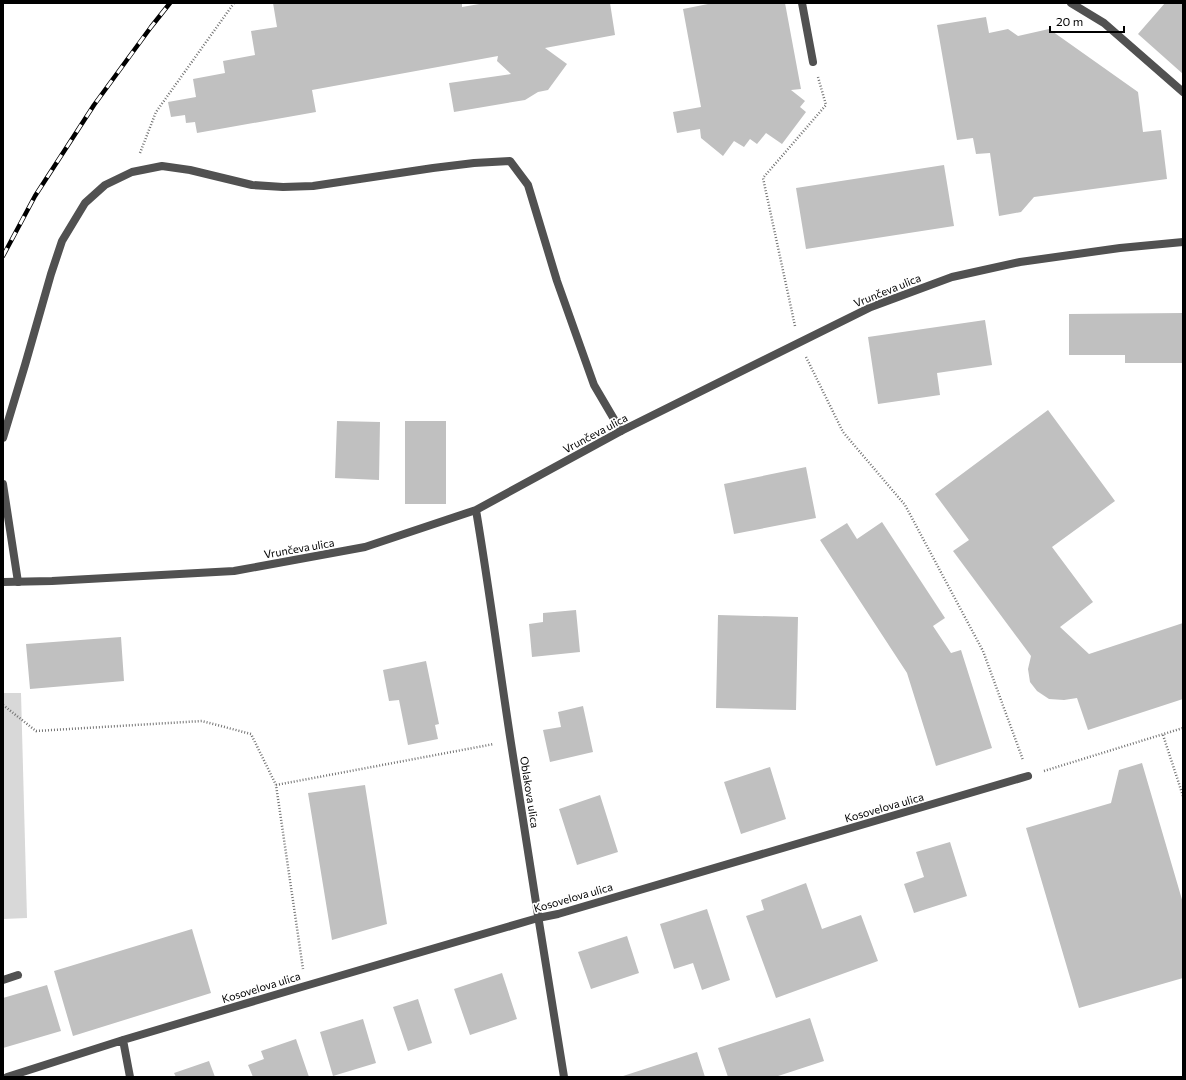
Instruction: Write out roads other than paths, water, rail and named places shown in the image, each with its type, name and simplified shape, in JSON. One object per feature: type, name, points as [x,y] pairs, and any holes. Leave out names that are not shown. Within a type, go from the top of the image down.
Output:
[{"type":"street","points":[[802,3],[813,62]]},
{"type":"street","points":[[1071,3],[1104,23],[1183,92]]},
{"type":"street","points":[[3,438],[62,241],[85,203],[105,186],[132,172],[162,166],[190,170],[252,185],[283,187],[313,186],[433,168],[474,163],[510,161],[528,185],[560,288],[594,385],[621,431]]},
{"type":"street","name":"Vrunčeva ulica","points":[[3,582],[234,571],[364,547],[476,510],[621,431],[871,307],[952,277],[1020,262],[1120,248],[1183,242]]},
{"type":"street","points":[[3,484],[18,582]]},
{"type":"street","name":"Oblakova ulica","points":[[476,510],[490,592],[538,918],[564,1077]]},
{"type":"street","name":"Kosovelova ulica","points":[[7,1077],[123,1040],[305,986],[538,918],[558,914],[1028,776]]},
{"type":"street","points":[[3,980],[18,975]]},
{"type":"street","points":[[123,1040],[130,1077]]},
{"type":"railway","points":[[3,256],[35,196],[94,105],[170,3]]}]
